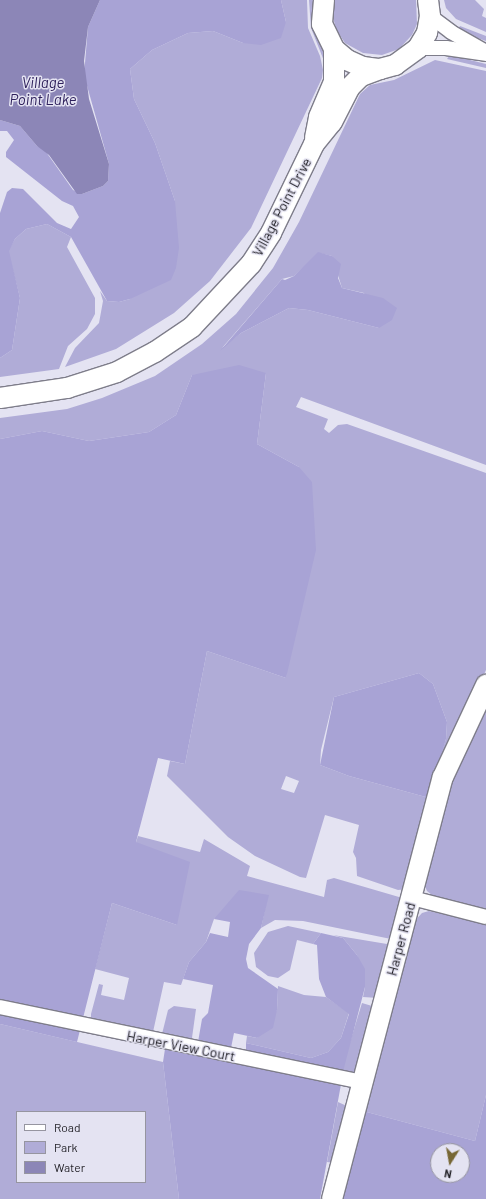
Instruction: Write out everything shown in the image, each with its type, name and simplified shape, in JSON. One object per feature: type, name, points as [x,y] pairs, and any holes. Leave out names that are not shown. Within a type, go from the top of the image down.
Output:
[{"type":"street","points":[[324,0],[322,24],[334,49],[347,60],[363,67],[380,68]]},
{"type":"street","points":[[418,48],[427,33],[429,8]]},
{"type":"street","points":[[429,8],[451,32],[486,53]]},
{"type":"street","points":[[418,48],[446,48],[486,53]]},
{"type":"street","name":"Village Point Drive","points":[[0,398],[67,388],[117,372],[155,352],[192,327],[220,300],[251,264],[271,233],[314,144],[332,122],[348,88],[361,76],[380,68],[395,65],[418,48]]},
{"type":"street","name":"Village Point Drive","points":[[314,144],[319,116],[334,81],[334,49]]},
{"type":"street","name":"Harper Road","points":[[332,1199],[444,777],[486,685]]},
{"type":"street","points":[[412,898],[486,917]]},
{"type":"street","name":"Harper View Court","points":[[0,1007],[362,1082]]},
{"type":"green space","points":[[281,0],[307,0],[308,28],[320,56],[323,70],[322,78],[251,228],[210,281],[174,313],[116,349],[65,367],[75,348],[99,323],[103,301],[100,291],[107,301],[119,302],[130,299],[175,201],[155,143],[134,99],[130,69],[152,50],[188,33],[213,31],[243,43],[286,22]]},
{"type":"green space","points":[[309,0],[313,0],[313,17],[324,47],[326,66],[311,28]]},
{"type":"green space","points":[[335,0],[416,0],[417,24],[412,35],[399,49],[382,55],[363,53],[345,43],[337,31],[333,18]]},
{"type":"green space","points":[[444,0],[475,0],[484,9],[482,16],[486,18],[486,32],[456,19],[446,8]]},
{"type":"green space","points":[[460,26],[486,36],[486,41],[457,31]]},
{"type":"green space","points":[[450,55],[486,64],[486,68],[447,59]]},
{"type":"green space","points":[[435,60],[486,71],[486,465],[301,397],[296,407],[328,419],[324,429],[329,433],[338,425],[347,424],[486,473],[486,670],[444,763],[439,759],[446,739],[447,722],[433,684],[419,673],[334,697],[321,750],[320,765],[349,776],[433,799],[407,889],[398,890],[357,876],[356,858],[353,852],[359,825],[325,815],[306,878],[300,877],[255,856],[228,837],[167,776],[170,761],[185,764],[207,651],[286,678],[299,467],[257,444],[266,373],[192,375],[176,415],[149,432],[89,441],[42,431],[0,439],[0,418],[67,409],[102,398],[155,376],[202,344],[236,314],[273,268],[299,222],[360,94],[370,85],[394,80]],"holes":[[[319,253],[332,256],[342,288],[364,293],[379,328],[308,310],[289,308],[241,333],[222,348],[282,279],[294,276]],[[286,776],[299,781],[294,793],[281,789]]]},
{"type":"green space","points":[[47,224],[71,237],[67,247],[95,298],[95,314],[87,329],[68,346],[59,369],[0,377],[0,358],[12,350],[20,298],[8,251],[15,239],[26,229]]},
{"type":"green space","points":[[486,694],[486,912],[438,900],[427,891],[424,884],[458,761]]},
{"type":"green space","points":[[138,836],[200,852],[204,839],[250,866],[247,876],[324,897],[327,880],[334,878],[399,897],[404,902],[391,939],[303,921],[275,920],[261,928],[268,895],[214,919],[206,942],[189,962],[181,985],[164,982],[153,1032],[91,1022],[91,1014],[99,984],[103,985],[101,995],[124,1000],[129,978],[95,969],[112,903],[177,925],[136,842]]},
{"type":"green space","points":[[429,911],[486,924],[486,1095],[475,1141],[363,1111],[411,925],[422,913]]},
{"type":"green space","points":[[288,926],[321,933],[313,944],[297,940],[290,970],[278,978],[268,976],[256,967],[254,953],[268,932]]},
{"type":"green space","points":[[333,935],[387,944],[390,947],[378,998],[363,997],[365,987],[357,955],[343,938]]},
{"type":"green space","points":[[278,986],[304,995],[326,997],[349,1013],[341,1038],[328,1052],[311,1058],[246,1043],[247,1036],[257,1038],[277,1010]]},
{"type":"green space","points":[[362,1003],[375,1007],[355,1074],[342,1070]]},
{"type":"green space","points":[[174,1006],[196,1009],[191,1045],[162,1034],[168,1010]]},
{"type":"green space","points":[[0,1024],[163,1062],[179,1199],[0,1199]]},
{"type":"green space","points":[[338,1102],[349,1107],[334,1163],[327,1162]]},
{"type":"shaded area","points":[[100,0],[281,0],[286,22],[281,38],[261,45],[243,43],[213,31],[188,33],[152,50],[130,69],[134,99],[155,143],[175,201],[179,248],[176,268],[171,280],[130,299],[119,302],[107,301],[71,237],[47,224],[26,229],[15,239],[9,251],[20,298],[12,350],[0,358],[0,213],[7,192],[12,188],[23,189],[57,223],[71,229],[79,217],[73,206],[62,201],[6,157],[6,152],[14,140],[7,131],[0,131],[0,120],[20,126],[37,146],[44,149],[73,190],[82,194],[103,186],[108,181],[109,164],[84,75],[88,27]]},
{"type":"shaded area","points":[[318,252],[332,256],[341,264],[338,278],[342,288],[383,298],[397,308],[392,320],[379,328],[308,310],[289,308],[241,333],[220,351],[282,279],[285,280],[294,276]]},
{"type":"shaded area","points":[[239,365],[266,373],[257,444],[299,467],[312,482],[316,550],[286,678],[207,651],[185,764],[158,758],[136,842],[190,862],[177,925],[112,903],[77,1042],[0,1024],[0,439],[42,431],[89,441],[149,432],[176,415],[192,375]]},
{"type":"shaded area","points":[[419,673],[433,684],[447,722],[446,739],[440,759],[444,763],[433,799],[349,776],[320,765],[334,697]]},
{"type":"shaded area","points":[[239,890],[269,895],[261,928],[249,944],[246,959],[248,968],[278,989],[277,1010],[273,1028],[257,1038],[234,1033],[231,1048],[198,1042],[202,1019],[208,1013],[213,985],[183,979],[189,962],[206,942],[210,933],[228,937],[230,922],[214,919]]},
{"type":"shaded area","points":[[321,933],[343,938],[357,955],[365,969],[365,987],[344,1068],[320,1199],[179,1199],[163,1062],[165,1049],[246,1064],[246,1043],[311,1058],[328,1052],[341,1038],[349,1014],[326,997],[319,979],[317,945],[313,944]]},
{"type":"shaded area","points":[[486,1095],[486,1199],[341,1199],[363,1111],[475,1141]]},
{"type":"water","name":"Village Point Lake","points":[[0,0],[100,0],[88,27],[84,61],[89,99],[109,164],[108,181],[103,186],[82,194],[77,194],[49,155],[37,146],[20,126],[0,120]]}]
